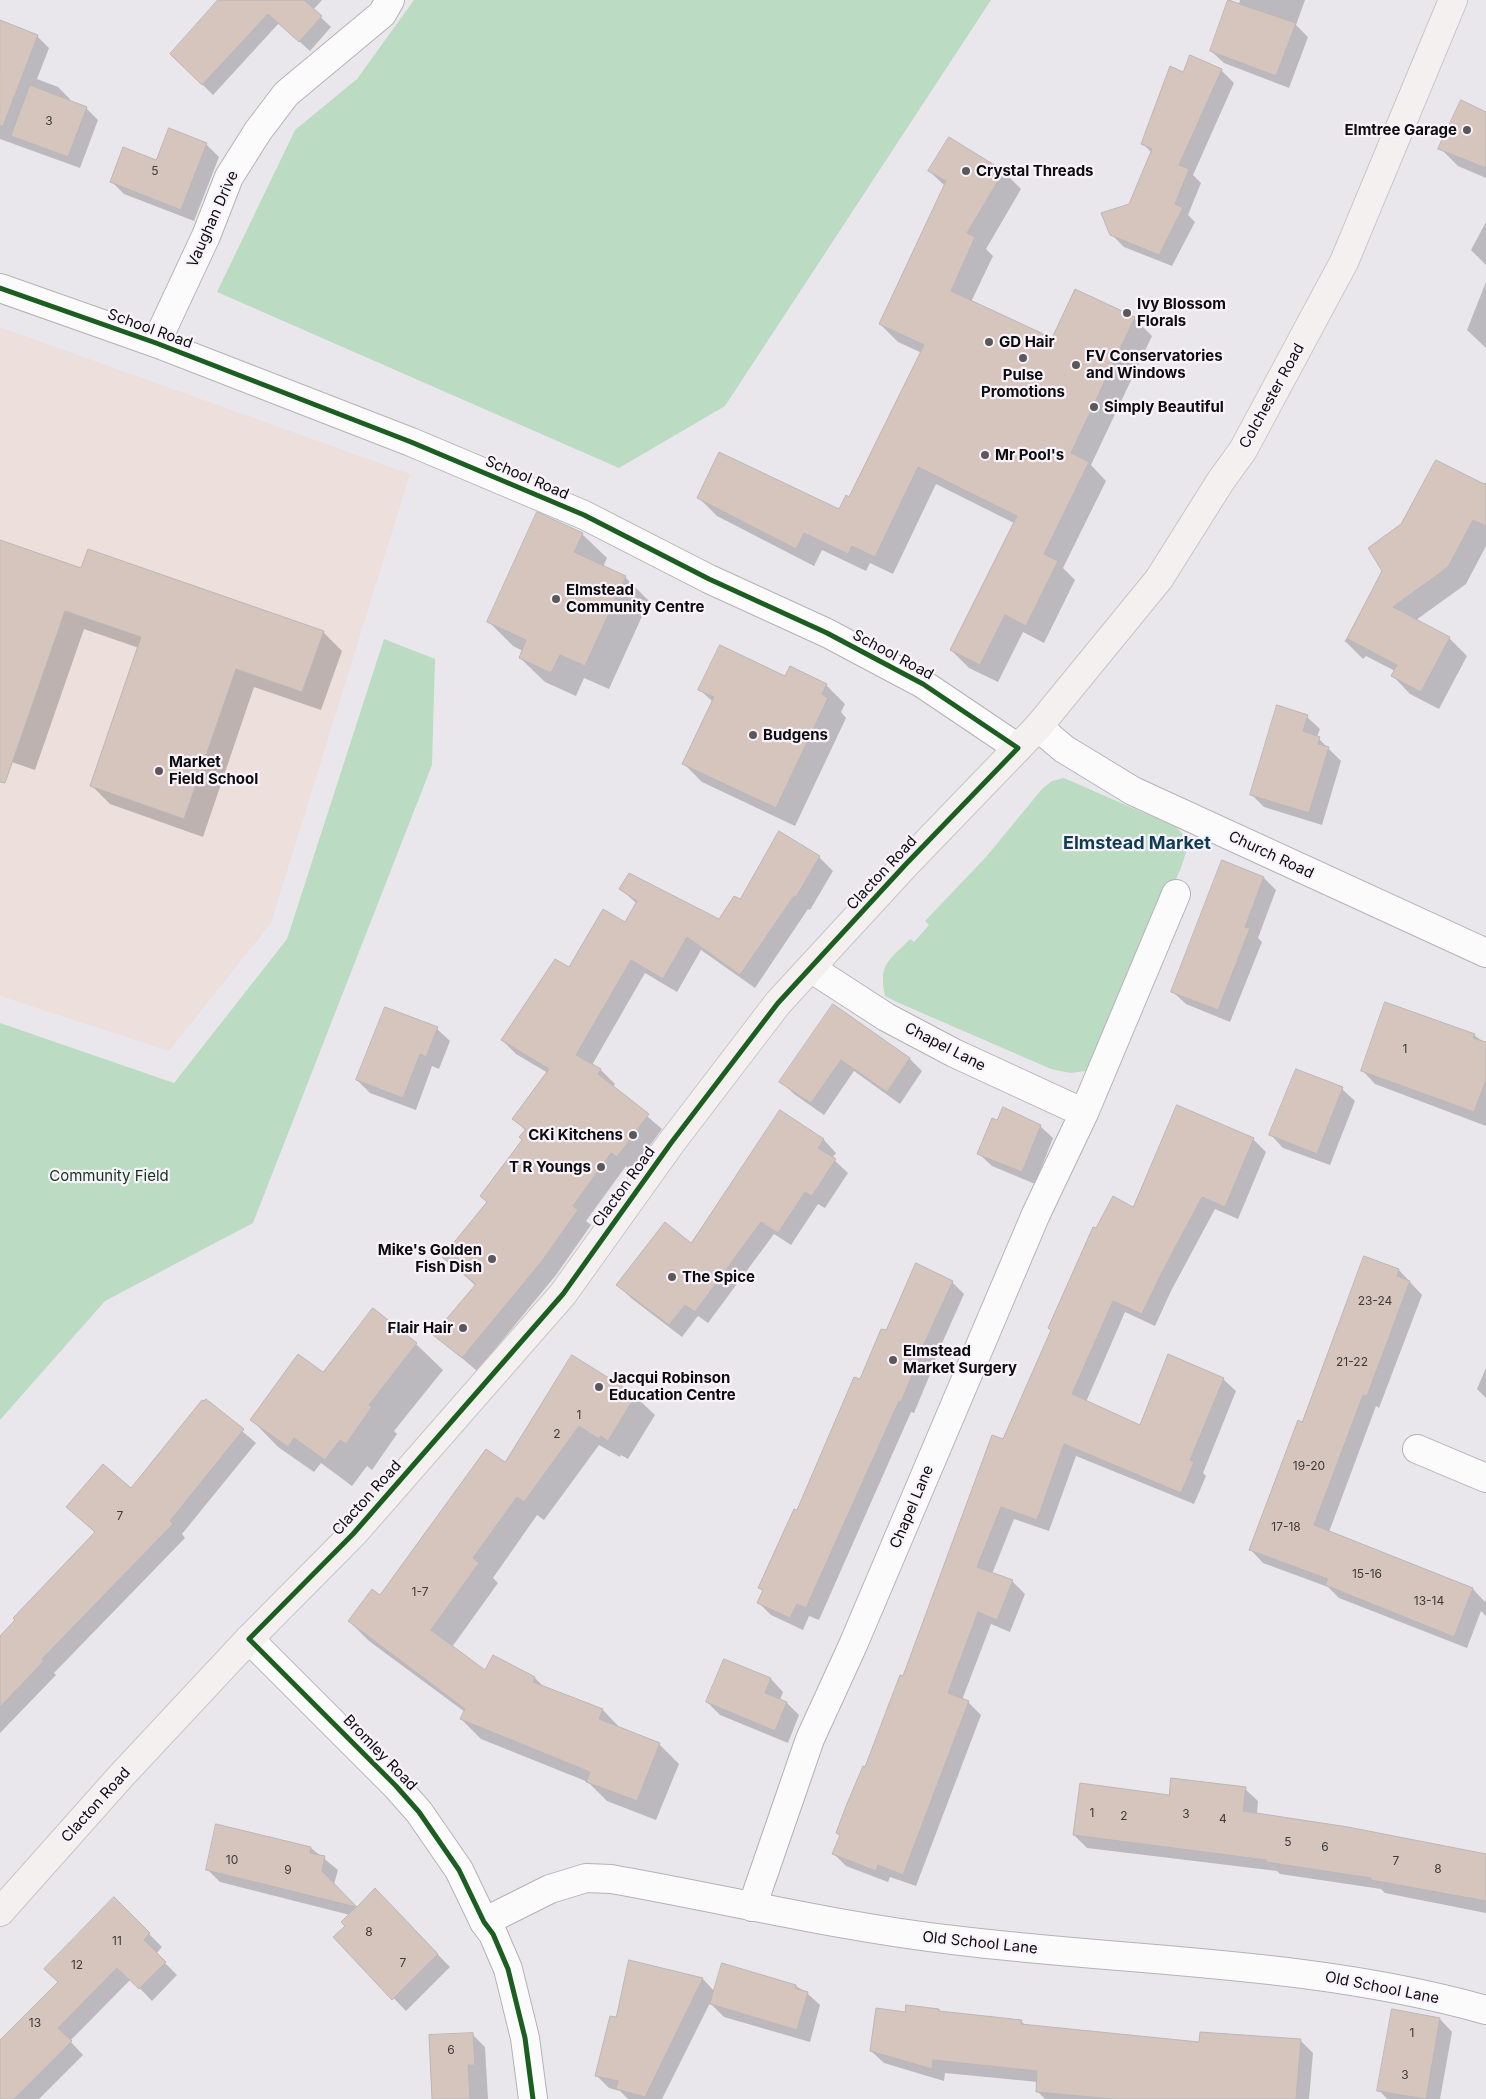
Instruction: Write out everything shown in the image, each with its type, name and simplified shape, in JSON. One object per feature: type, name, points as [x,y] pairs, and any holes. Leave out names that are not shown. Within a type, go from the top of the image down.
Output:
[{"type":"main road","name":"Colchester Road","points":[[1018,748],[1038,727],[1160,579],[1220,482],[1243,450],[1344,262],[1453,0]]},
{"type":"main road","name":"Clacton Road","points":[[0,1912],[121,1776],[249,1639],[353,1534],[563,1294],[671,1143],[778,1003],[812,969],[906,864],[1018,748]]},
{"type":"street","name":"Vaughan Drive","points":[[156,343],[206,236],[229,177],[258,131],[286,94],[382,14],[390,0]]},
{"type":"street","name":"School Road","points":[[0,288],[156,343],[411,442],[584,515],[708,579],[827,633],[923,684],[1018,748]]},
{"type":"street","name":"Church Road","points":[[1038,727],[1064,749],[1133,791],[1486,953]]},
{"type":"street","name":"Chapel Lane","points":[[752,1907],[810,1739],[861,1627],[1032,1223],[1084,1113],[1176,894]]},
{"type":"street","name":"Chapel Lane","points":[[812,969],[886,1017],[954,1053],[1084,1113]]},
{"type":"street","points":[[1416,1449],[1486,1478]]},
{"type":"street","name":"Bromley Road","points":[[249,1639],[396,1786],[419,1812],[460,1870],[484,1922],[493,1934],[508,1969],[525,2038],[533,2099]]},
{"type":"street","name":"Old School Lane","points":[[484,1922],[550,1889],[586,1878],[620,1881],[890,1932],[953,1940],[1311,1975],[1398,1988],[1486,2010]]},
{"type":"shaded area","name":"Market Field School","points":[[0,327],[410,474],[271,923],[169,1051],[0,996]]},
{"type":"green space","points":[[414,0],[991,0],[725,406],[619,468],[217,292],[295,130],[357,79]]},
{"type":"green space","name":"Community Field","points":[[384,639],[435,659],[432,765],[253,1223],[105,1301],[0,1420],[0,1023],[174,1083],[287,939]]},
{"type":"green space","points":[[1064,778],[1176,827],[1184,837],[1187,846],[1181,868],[1096,1058],[1086,1071],[1070,1073],[1051,1069],[899,1003],[885,996],[883,985],[884,969],[891,958],[910,939],[914,942],[929,925],[925,921],[986,857],[1042,789],[1052,781]]},
{"type":"building","points":[[218,0],[304,0],[322,16],[299,42],[268,14],[202,85],[170,54]]},
{"type":"building","points":[[1228,0],[1296,23],[1276,76],[1210,51]]},
{"type":"building","points":[[0,20],[38,35],[3,126],[0,126]]},
{"type":"building","points":[[1190,55],[1222,69],[1179,165],[1189,169],[1175,204],[1183,208],[1159,255],[1110,235],[1101,213],[1129,204],[1152,149],[1141,144],[1170,66],[1183,72]]},
{"type":"building","points":[[30,85],[87,107],[68,157],[11,136]]},
{"type":"building","name":"Elmtree Garage","points":[[1461,100],[1486,112],[1486,168],[1438,149]]},
{"type":"building","points":[[169,128],[207,143],[181,210],[110,182],[123,147],[156,160]]},
{"type":"building","points":[[949,137],[1004,171],[967,233],[975,237],[951,291],[1052,338],[1075,289],[1135,317],[1071,453],[1089,462],[1044,554],[1058,561],[1026,626],[1005,615],[980,665],[950,650],[1017,516],[918,467],[875,557],[852,546],[848,554],[804,533],[796,549],[697,498],[719,452],[839,509],[846,495],[849,497],[924,345],[879,324],[946,181],[928,171]]},
{"type":"building","points":[[1436,460],[1486,485],[1486,526],[1473,520],[1448,567],[1393,607],[1450,637],[1421,692],[1391,676],[1397,665],[1348,639],[1345,642],[1382,571],[1368,548],[1401,524]]},
{"type":"building","name":"Elmstead Community Centre","points":[[537,512],[583,533],[574,552],[626,576],[585,666],[560,655],[551,673],[519,658],[526,640],[487,622]]},
{"type":"building","points":[[0,540],[81,568],[88,549],[324,631],[302,692],[236,669],[184,819],[90,786],[141,637],[65,611],[5,783],[0,782]]},
{"type":"building","name":"Budgens","points":[[720,645],[785,676],[790,666],[827,684],[822,694],[828,698],[776,808],[682,764],[714,697],[698,690]]},
{"type":"building","points":[[1277,705],[1308,715],[1303,731],[1320,737],[1318,744],[1329,747],[1309,813],[1250,795]]},
{"type":"building","points":[[779,831],[820,856],[796,897],[794,896],[740,975],[687,937],[663,979],[631,960],[576,1055],[601,1069],[598,1074],[649,1114],[617,1157],[611,1153],[573,1206],[578,1210],[542,1261],[462,1358],[433,1335],[476,1284],[442,1257],[487,1202],[480,1196],[522,1140],[519,1137],[526,1129],[512,1119],[549,1069],[501,1040],[555,959],[569,967],[603,909],[625,922],[637,901],[619,889],[629,873],[719,919],[734,896],[740,899]]},
{"type":"building","points":[[1222,860],[1264,877],[1245,927],[1250,928],[1218,1010],[1171,992]]},
{"type":"building","points":[[1385,1002],[1475,1034],[1473,1038],[1486,1042],[1486,1080],[1474,1112],[1361,1071]]},
{"type":"building","points":[[833,1004],[910,1058],[887,1092],[841,1060],[811,1103],[779,1082]]},
{"type":"building","points":[[385,1007],[438,1027],[426,1057],[420,1054],[403,1098],[356,1080]]},
{"type":"building","points":[[1296,1069],[1343,1087],[1317,1154],[1269,1135]]},
{"type":"building","points":[[1177,1105],[1254,1138],[1225,1207],[1202,1197],[1142,1314],[1113,1301],[1072,1394],[1140,1425],[1168,1354],[1224,1378],[1190,1460],[1194,1462],[1181,1493],[1064,1444],[1037,1520],[1001,1507],[977,1567],[1013,1580],[997,1620],[978,1612],[948,1693],[969,1701],[903,1875],[878,1865],[876,1871],[832,1854],[840,1835],[836,1833],[846,1806],[863,1766],[865,1767],[900,1675],[903,1676],[992,1435],[1003,1439],[1051,1330],[1048,1328],[1093,1227],[1096,1228],[1113,1196],[1133,1207]]},
{"type":"building","points":[[1003,1107],[1041,1125],[1022,1172],[977,1154],[992,1118],[997,1120]]},
{"type":"building","points":[[780,1110],[824,1139],[818,1148],[836,1159],[812,1196],[805,1192],[778,1233],[761,1222],[695,1312],[685,1305],[669,1325],[616,1285],[665,1222],[691,1243]]},
{"type":"building","points":[[1364,1256],[1399,1269],[1397,1276],[1410,1281],[1367,1396],[1363,1395],[1314,1525],[1473,1588],[1454,1637],[1325,1585],[1328,1579],[1249,1550],[1298,1420],[1302,1422]]},
{"type":"building","points":[[916,1263],[953,1281],[923,1346],[901,1402],[899,1401],[806,1608],[797,1604],[790,1618],[757,1603],[763,1590],[758,1588],[794,1509],[797,1510],[854,1377],[860,1379],[881,1329],[886,1330]]},
{"type":"building","points":[[373,1308],[417,1343],[369,1405],[372,1407],[346,1444],[340,1440],[325,1460],[294,1438],[288,1447],[250,1420],[298,1354],[323,1372]]},
{"type":"building","points":[[572,1355],[636,1395],[608,1441],[601,1436],[599,1439],[579,1426],[524,1502],[517,1497],[473,1558],[479,1563],[431,1630],[485,1670],[493,1655],[535,1677],[533,1682],[603,1709],[599,1719],[660,1743],[637,1801],[586,1782],[590,1772],[460,1719],[465,1709],[348,1621],[372,1589],[380,1595],[486,1449],[505,1462]]},
{"type":"building","points":[[206,1399],[244,1429],[170,1521],[173,1524],[42,1659],[44,1661],[0,1707],[0,1636],[15,1620],[13,1618],[95,1532],[66,1507],[103,1464],[131,1488],[202,1400]]},
{"type":"building","points":[[724,1659],[771,1678],[765,1693],[787,1702],[775,1731],[706,1702]]},
{"type":"building","points":[[1171,1778],[1246,1787],[1243,1811],[1348,1827],[1486,1854],[1486,1901],[1371,1880],[1371,1878],[1266,1862],[1266,1860],[1073,1835],[1080,1783],[1169,1795]]},
{"type":"building","points":[[216,1824],[311,1847],[310,1853],[325,1856],[322,1871],[357,1907],[375,1888],[438,1954],[392,2000],[333,1937],[345,1926],[341,1922],[356,1907],[206,1870]]},
{"type":"building","points":[[114,1897],[150,1933],[144,1940],[166,1962],[139,1989],[117,1968],[58,2028],[72,2041],[14,2099],[0,2099],[0,2040],[58,1982],[44,1969]]},
{"type":"building","points":[[629,1960],[703,1978],[645,2097],[616,2089],[618,2081],[595,2076],[610,2016],[616,2017]]},
{"type":"building","points":[[722,1963],[796,1985],[795,1988],[808,1992],[797,2030],[710,2004]]},
{"type":"building","points":[[906,2005],[939,2009],[939,2011],[1022,2020],[1021,2024],[1199,2042],[1200,2032],[1301,2039],[1296,2099],[1113,2099],[1036,2092],[1037,2071],[933,2060],[932,2069],[870,2051],[876,2008],[905,2012]]},
{"type":"building","points":[[1392,2009],[1440,2018],[1426,2099],[1377,2091]]},
{"type":"building","points":[[473,2033],[475,2065],[468,2065],[470,2099],[432,2099],[429,2035]]},
{"type":"cycle path","points":[[0,288],[156,343],[411,442],[584,515],[709,579],[827,633],[923,684],[1018,748],[906,864],[778,1003],[671,1143],[563,1294],[353,1534],[249,1639],[396,1786],[419,1812],[459,1870],[484,1922],[493,1934],[508,1969],[525,2038],[533,2099]]},
{"type":"place","name":"Elmtree Garage","points":[[1467,130]]},
{"type":"place","name":"Crystal Threads","points":[[966,171]]},
{"type":"place","name":"Ivy Blossom Florals","points":[[1127,313]]},
{"type":"place","name":"GD Hair","points":[[989,342]]},
{"type":"place","name":"Pulse Promotions","points":[[1023,358]]},
{"type":"place","name":"FV Conservatories and Windows","points":[[1076,365]]},
{"type":"place","name":"Simply Beautiful","points":[[1094,407]]},
{"type":"place","name":"Mr Pool's","points":[[985,455]]},
{"type":"place","name":"Elmstead Community Centre","points":[[556,599]]},
{"type":"place","name":"Budgens","points":[[753,735]]},
{"type":"place","name":"Market Field School","points":[[159,771]]},
{"type":"place","name":"CKi Kitchens","points":[[633,1135]]},
{"type":"place","name":"T R Youngs","points":[[601,1167]]},
{"type":"place","name":"Mike's Golden Fish Dish","points":[[492,1259]]},
{"type":"place","name":"The Spice","points":[[672,1277]]},
{"type":"place","name":"Flair Hair","points":[[463,1328]]},
{"type":"place","name":"Elmstead Market Surgery","points":[[893,1360]]},
{"type":"place","name":"Jacqui Robinson Education Centre","points":[[599,1387]]},
{"type":"district","name":"Elmstead Market","points":[[1137,844]]}]
